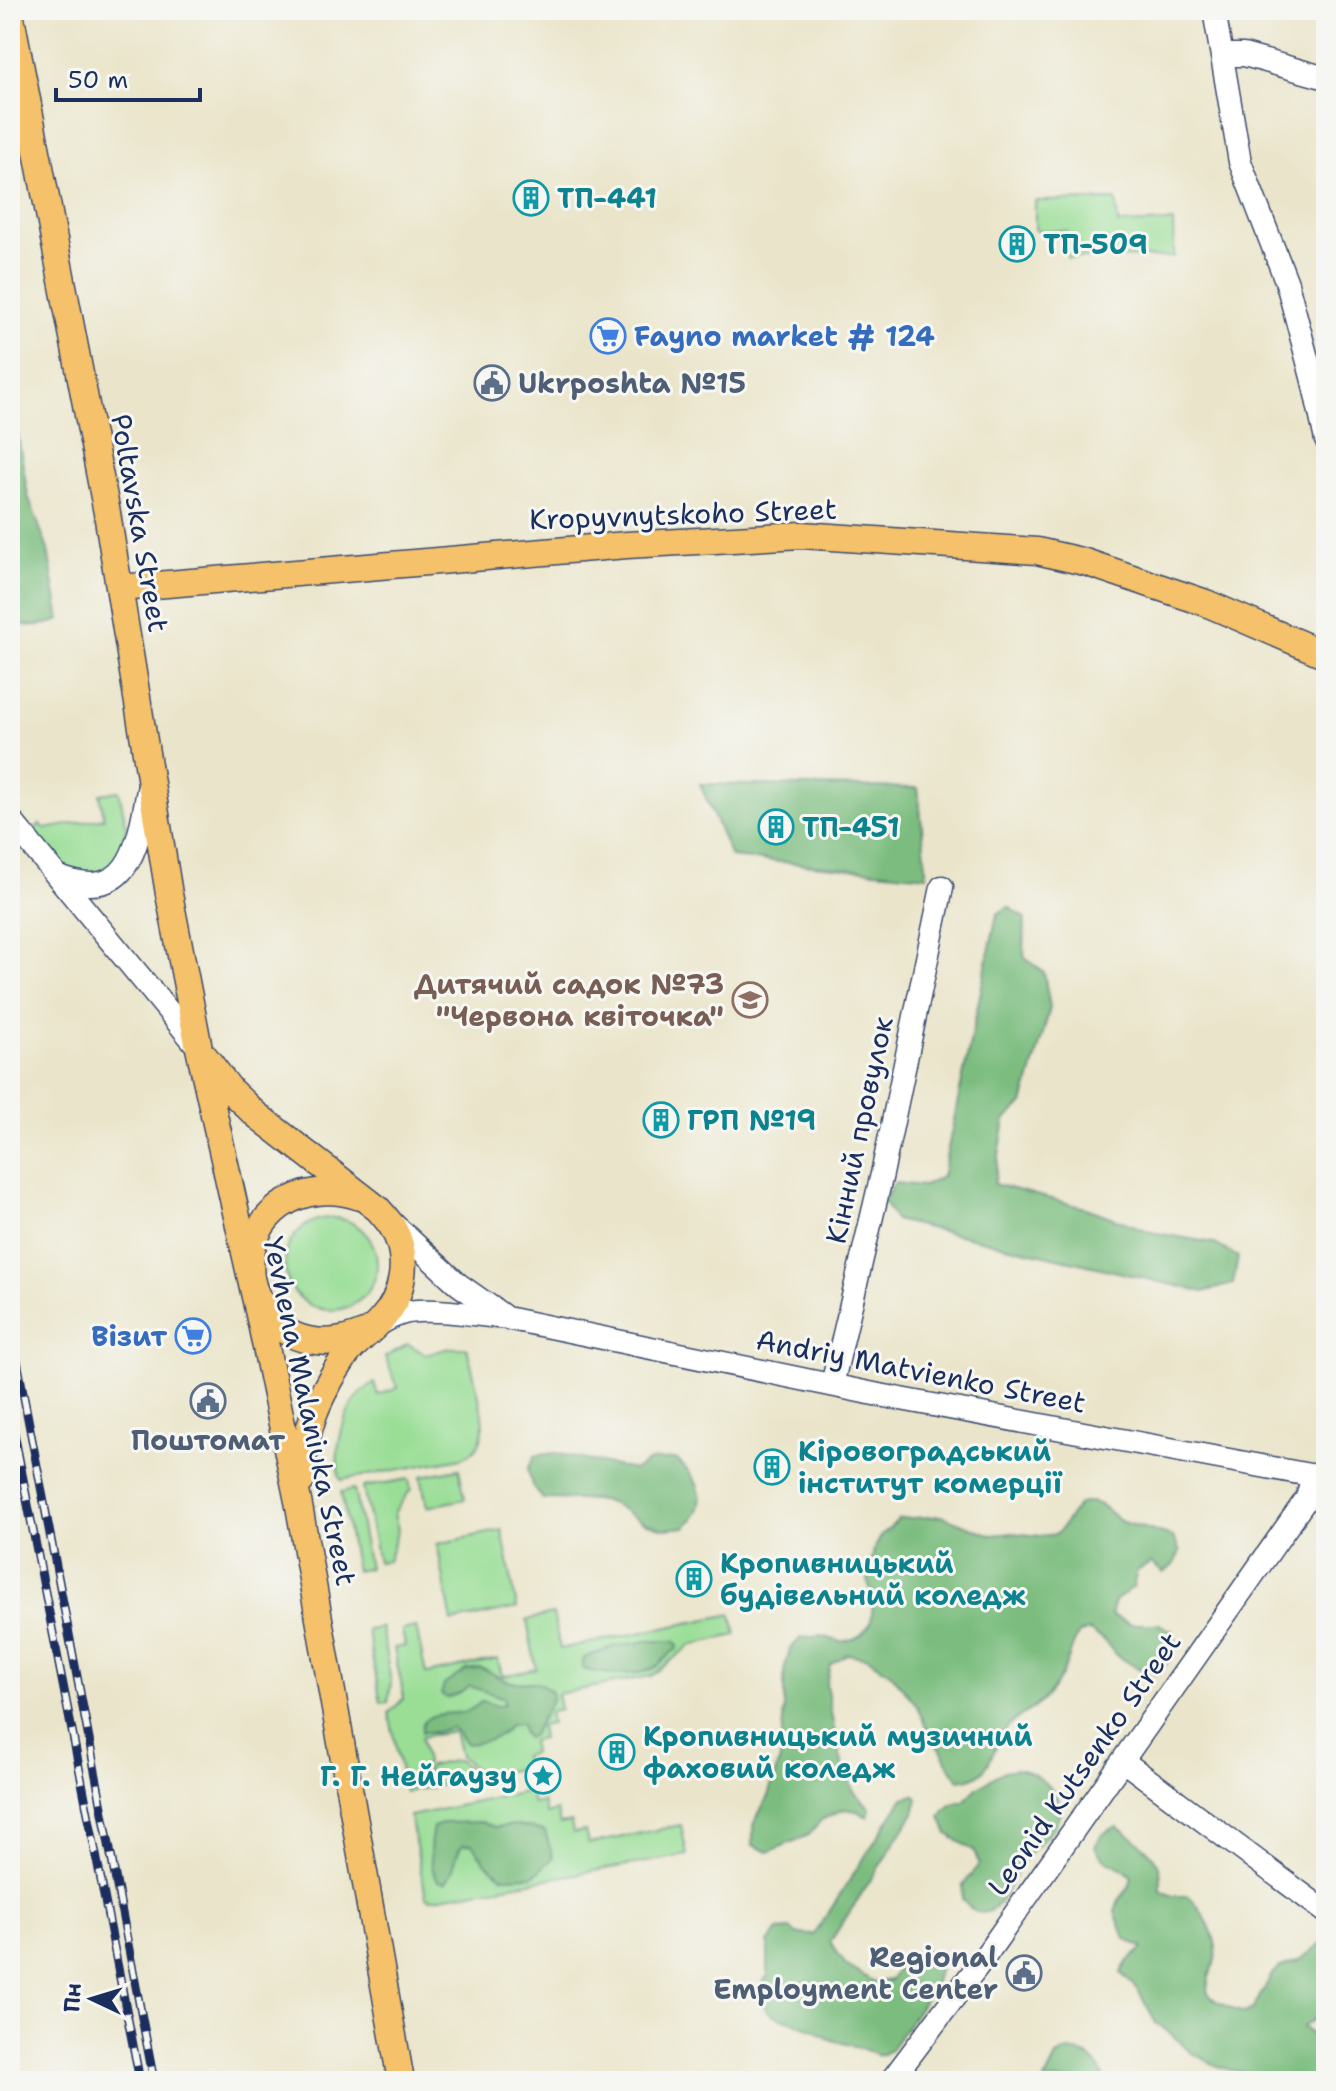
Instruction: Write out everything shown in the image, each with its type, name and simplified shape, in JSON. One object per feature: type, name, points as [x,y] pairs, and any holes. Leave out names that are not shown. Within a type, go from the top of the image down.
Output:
[{"type":"main road","name":"Poltavska Street","points":[[10,12],[120,588],[150,781],[199,1048]]},
{"type":"main road","name":"Kropyvnytskoho Street","points":[[120,588],[597,547],[802,535],[1037,551],[1085,562],[1206,603],[1326,655]]},
{"type":"main road","points":[[199,1048],[214,1071],[254,1113],[378,1209],[394,1229],[402,1251],[403,1276],[396,1299],[382,1319],[347,1354],[313,1413],[303,1455],[299,1506]]},
{"type":"main road","name":"Yevhena Malaniuka Street","points":[[199,1048],[299,1506],[401,2081]]},
{"type":"main road","points":[[374,1327],[349,1340],[333,1343],[299,1338],[284,1330],[261,1305],[251,1281],[251,1255],[264,1223],[275,1210],[311,1191],[335,1190],[358,1196],[378,1209]]},
{"type":"street","points":[[1214,10],[1240,162],[1287,283],[1326,440]]},
{"type":"street","points":[[1223,55],[1244,55],[1326,78]]},
{"type":"street","points":[[58,876],[76,883],[104,883],[126,866],[135,851],[150,781]]},
{"type":"street","name":"Yevhena Malaniuka Street","points":[[10,819],[199,1048]]},
{"type":"street","name":"Кінний провулок","points":[[832,1385],[882,1174],[942,887]]},
{"type":"street","points":[[378,1209],[458,1284],[506,1318]]},
{"type":"street","name":"Andriy Matvienko Street","points":[[374,1327],[393,1316],[409,1312],[506,1318],[832,1385],[1319,1476]]},
{"type":"street","name":"Leonid Kutsenko Street","points":[[891,2081],[986,1955],[1307,1498],[1319,1476]]},
{"type":"street","points":[[1123,1761],[1326,1912]]},
{"type":"green space","points":[[1116,200],[1118,224],[1173,222],[1174,257],[1067,258],[1067,231],[1035,230],[1035,201]]},
{"type":"green space","points":[[10,389],[28,496],[48,550],[60,620],[42,625],[10,623]]},
{"type":"green space","points":[[700,784],[918,788],[927,876],[731,857]]},
{"type":"green space","points":[[119,791],[126,825],[124,844],[115,863],[105,873],[93,877],[65,870],[31,832],[40,824],[46,829],[104,818],[100,794]]},
{"type":"green space","points":[[1009,907],[1025,918],[1024,956],[1044,973],[1050,1008],[1023,1104],[1005,1120],[994,1184],[1089,1209],[1151,1232],[1213,1243],[1238,1257],[1233,1284],[1203,1292],[895,1220],[883,1201],[894,1183],[924,1186],[942,1177],[997,914]]},
{"type":"green space","points":[[331,1218],[349,1221],[364,1231],[374,1246],[377,1264],[374,1282],[364,1297],[349,1307],[331,1310],[313,1307],[298,1297],[288,1282],[285,1264],[288,1246],[298,1231],[313,1221]]},
{"type":"green space","points":[[408,1344],[425,1354],[450,1348],[467,1348],[483,1420],[481,1438],[471,1453],[462,1458],[341,1480],[338,1451],[350,1408],[359,1395],[374,1383],[378,1395],[398,1388],[385,1357]]},
{"type":"green space","points":[[554,1453],[634,1470],[650,1461],[676,1459],[699,1489],[698,1511],[686,1527],[664,1529],[643,1522],[601,1500],[543,1499],[532,1485],[528,1469],[535,1456]]},
{"type":"green space","points":[[459,1469],[465,1499],[427,1507],[421,1476]]},
{"type":"green space","points":[[409,1479],[411,1489],[394,1513],[398,1530],[388,1561],[378,1562],[363,1487]]},
{"type":"green space","points":[[354,1489],[369,1568],[356,1571],[341,1492]]},
{"type":"green space","points":[[1091,1502],[1101,1505],[1120,1521],[1173,1537],[1180,1552],[1164,1573],[1151,1563],[1137,1571],[1133,1587],[1115,1601],[1111,1615],[1130,1624],[1159,1624],[1172,1631],[1178,1646],[1157,1674],[1144,1672],[1115,1654],[1104,1640],[1089,1631],[1079,1633],[1063,1672],[1047,1695],[1009,1725],[989,1763],[979,1775],[959,1780],[931,1738],[916,1704],[891,1674],[868,1658],[847,1654],[830,1665],[826,1684],[842,1763],[853,1790],[870,1808],[868,1817],[844,1809],[821,1820],[809,1835],[768,1852],[753,1845],[753,1825],[768,1796],[780,1759],[784,1671],[790,1649],[801,1638],[822,1636],[841,1642],[853,1639],[871,1623],[873,1603],[868,1581],[874,1549],[882,1535],[899,1519],[942,1516],[992,1535],[1057,1534],[1079,1504]]},
{"type":"green space","points":[[502,1530],[517,1608],[452,1622],[437,1544]]},
{"type":"green space","points":[[553,1614],[560,1649],[732,1614],[736,1635],[691,1645],[651,1676],[557,1694],[560,1709],[549,1712],[551,1724],[540,1726],[542,1739],[531,1741],[533,1753],[523,1756],[525,1767],[483,1776],[460,1756],[454,1731],[421,1737],[426,1763],[412,1791],[405,1792],[389,1713],[404,1698],[394,1648],[405,1646],[402,1630],[416,1627],[426,1674],[498,1659],[502,1676],[536,1669],[527,1620]]},
{"type":"green space","points":[[381,1628],[391,1682],[388,1702],[381,1703],[367,1630]]},
{"type":"green space","points":[[647,1641],[674,1641],[678,1645],[659,1665],[646,1671],[606,1673],[582,1668],[584,1658],[613,1647]]},
{"type":"green space","points":[[480,1668],[508,1681],[536,1683],[551,1691],[552,1700],[532,1735],[527,1738],[523,1734],[521,1724],[510,1725],[491,1740],[467,1744],[452,1727],[422,1732],[423,1725],[430,1717],[464,1712],[482,1701],[497,1706],[504,1704],[504,1698],[470,1686],[447,1698],[441,1694],[444,1685],[466,1670]]},
{"type":"green space","points":[[458,1760],[479,1777],[417,1790],[429,1766]]},
{"type":"green space","points":[[1018,1769],[1035,1775],[1049,1787],[1060,1808],[1058,1818],[1046,1837],[1022,1862],[998,1904],[987,1912],[975,1911],[962,1899],[963,1884],[979,1863],[974,1851],[948,1834],[941,1817],[946,1809],[964,1801],[978,1787],[1004,1771]]},
{"type":"green space","points":[[530,1791],[533,1804],[543,1802],[546,1814],[557,1811],[560,1824],[571,1822],[573,1833],[585,1831],[588,1844],[681,1825],[687,1855],[430,1899],[426,1897],[410,1816]]},
{"type":"green space","points":[[915,1795],[918,1799],[914,1813],[830,1942],[846,1965],[874,1982],[891,1980],[904,1961],[918,1952],[924,1950],[934,1955],[939,1967],[934,1985],[891,2050],[879,2056],[771,2014],[765,2008],[759,1988],[768,1975],[768,1943],[778,1930],[791,1929],[796,1934],[814,1935],[903,1798]]},
{"type":"green space","points":[[481,1822],[495,1827],[518,1825],[545,1831],[553,1858],[533,1876],[503,1877],[486,1863],[472,1844],[462,1845],[448,1879],[445,1883],[438,1881],[430,1855],[433,1827],[445,1823]]},
{"type":"green space","points":[[1117,1827],[1154,1857],[1160,1870],[1161,1891],[1173,1896],[1189,1896],[1200,1909],[1216,1951],[1207,1990],[1222,2004],[1244,2013],[1253,2009],[1271,1976],[1280,1967],[1299,1961],[1326,1939],[1326,1978],[1321,2008],[1316,2017],[1303,2027],[1326,2048],[1326,2081],[1255,2081],[1250,2074],[1222,2068],[1190,2052],[1156,2023],[1138,1990],[1121,1973],[1127,1962],[1143,1948],[1125,1938],[1115,1912],[1132,1877],[1102,1857],[1095,1846],[1104,1834]]},
{"type":"green space","points":[[1068,2051],[1093,2060],[1103,2075],[1099,2081],[1044,2081],[1056,2057]]},
{"type":"railway","points":[[10,1324],[154,2081]]},
{"type":"railway","points":[[10,1412],[140,2081]]},
{"type":"place","name":"ТП-441","points":[[531,198]]},
{"type":"place","name":"ТП-509","points":[[1017,244]]},
{"type":"place","name":"Fayno market # 124","points":[[608,336]]},
{"type":"place","name":"Ukrposhta №15","points":[[492,383]]},
{"type":"place","name":"ТП-451","points":[[776,827]]},
{"type":"place","name":"Дитячий садок №73 \"Червона квіточка\"","points":[[750,1000]]},
{"type":"place","name":"ГРП №19","points":[[661,1120]]},
{"type":"place","name":"Візит","points":[[193,1336]]},
{"type":"place","name":"Поштомат","points":[[208,1401]]},
{"type":"place","name":"Кіровоградський інститут комерції","points":[[772,1467]]},
{"type":"place","name":"Кропивницький будівельний коледж","points":[[694,1579]]},
{"type":"place","name":"Кропивницький музичний фаховий коледж","points":[[617,1752]]},
{"type":"place","name":"Г. Г. Нейгаузу","points":[[543,1776]]},
{"type":"place","name":"Regional Employment Center","points":[[1024,1973]]}]
